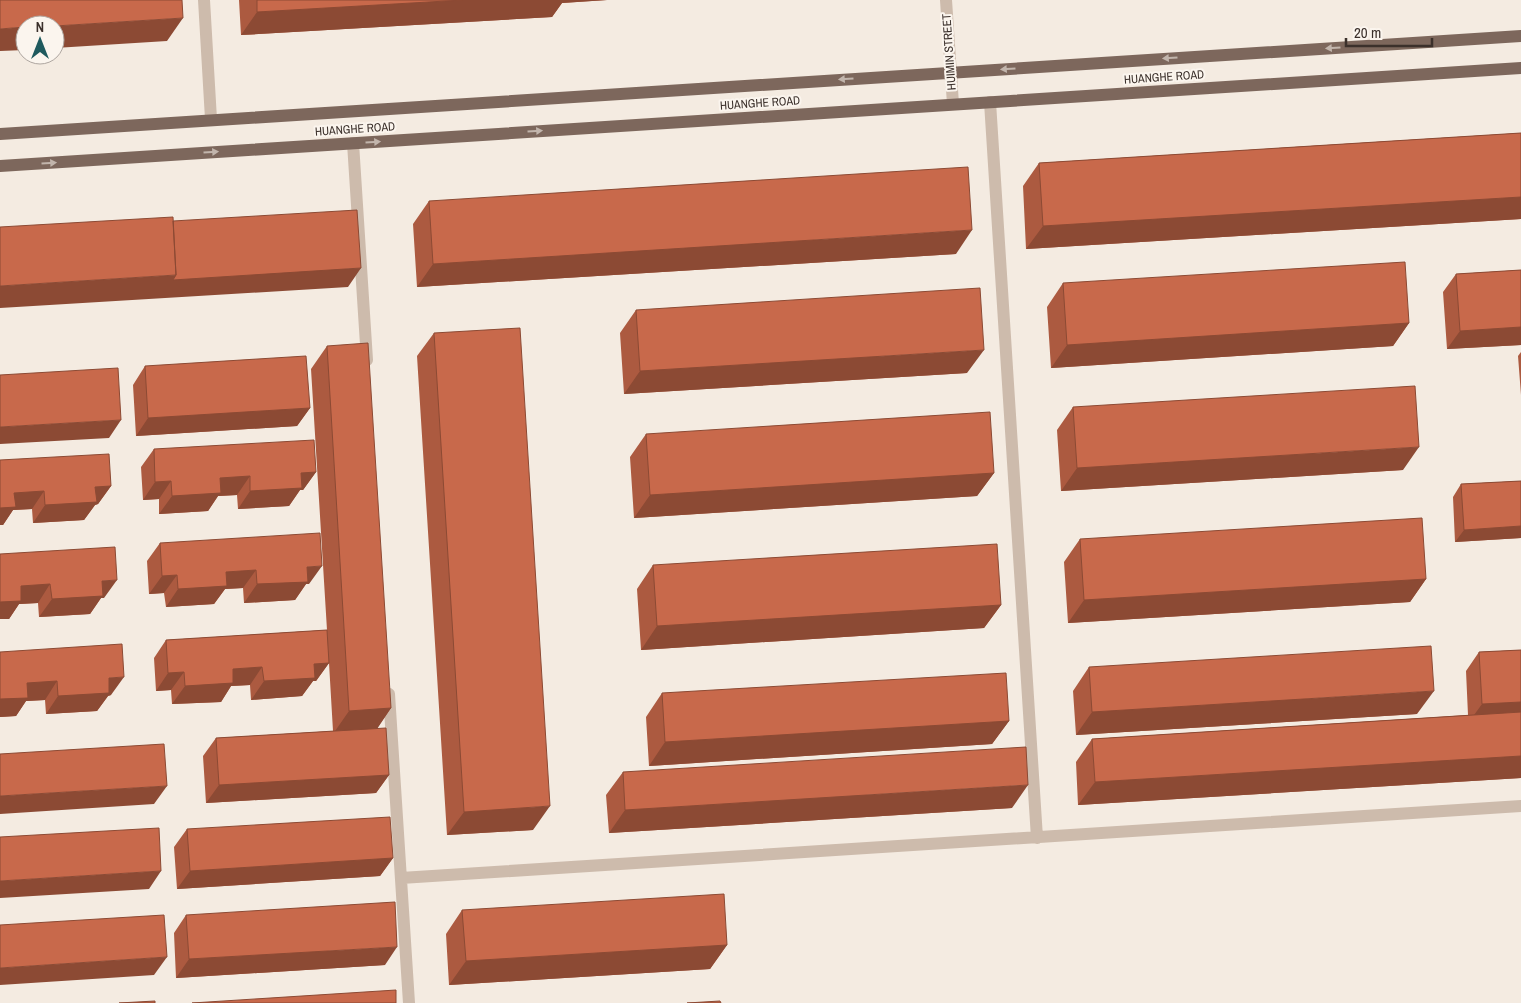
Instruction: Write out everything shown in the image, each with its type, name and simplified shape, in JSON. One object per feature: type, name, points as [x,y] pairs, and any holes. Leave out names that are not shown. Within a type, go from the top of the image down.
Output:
[{"type":"main road","name":"HUANGHE ROAD","points":[[0,134],[1521,36]]},
{"type":"main road","name":"HUANGHE ROAD","points":[[0,166],[1521,68]]},
{"type":"street","points":[[204,0],[211,120]]},
{"type":"street","name":"HUIMIN STREET","points":[[946,0],[953,104]]},
{"type":"street","points":[[990,102],[1037,838]]},
{"type":"street","points":[[353,143],[368,371]]},
{"type":"street","points":[[388,679],[410,1003]]},
{"type":"street","points":[[401,878],[1521,806]]},
{"type":"building","points":[[0,0],[182,0],[183,18],[65,25],[65,15],[15,15],[15,28],[0,29]]},
{"type":"building","points":[[257,0],[463,0],[257,12]]},
{"type":"building","points":[[1521,133],[1521,197],[1043,226],[1039,163]]},
{"type":"building","points":[[968,167],[972,230],[433,264],[429,201]]},
{"type":"building","points":[[357,210],[361,268],[173,280],[176,275],[173,221]]},
{"type":"building","points":[[173,217],[176,275],[0,286],[0,227]]},
{"type":"building","points":[[1405,262],[1409,323],[1067,345],[1063,283]]},
{"type":"building","points":[[1521,270],[1521,327],[1460,331],[1456,274]]},
{"type":"building","points":[[980,288],[984,350],[640,371],[636,310]]},
{"type":"building","points":[[520,328],[550,806],[464,812],[434,333]]},
{"type":"building","points":[[368,343],[391,708],[349,711],[327,346]]},
{"type":"building","points":[[306,356],[310,408],[148,418],[145,366]]},
{"type":"building","points":[[118,368],[121,420],[0,427],[0,375]]},
{"type":"building","points":[[1415,386],[1419,447],[1077,468],[1073,407]]},
{"type":"building","points":[[990,412],[994,473],[650,495],[646,434]]},
{"type":"building","points":[[314,440],[316,472],[301,473],[302,488],[250,491],[250,476],[220,478],[221,493],[172,496],[171,481],[155,482],[154,449]]},
{"type":"building","points":[[109,454],[111,486],[95,487],[97,502],[45,505],[44,491],[14,493],[16,507],[0,508],[0,460]]},
{"type":"building","points":[[1521,481],[1521,526],[1464,530],[1461,484]]},
{"type":"building","points":[[1422,518],[1426,579],[1084,600],[1080,539]]},
{"type":"building","points":[[320,533],[322,566],[307,567],[308,582],[257,584],[256,570],[226,572],[227,586],[178,589],[177,575],[162,576],[160,543]]},
{"type":"building","points":[[997,544],[1001,605],[657,626],[653,565]]},
{"type":"building","points":[[115,547],[117,580],[102,581],[103,596],[52,599],[50,584],[21,586],[21,601],[0,602],[0,554]]},
{"type":"building","points":[[327,630],[329,663],[314,664],[315,678],[264,681],[262,667],[233,669],[233,683],[185,686],[184,672],[168,673],[166,640]]},
{"type":"building","points":[[122,644],[124,677],[109,678],[109,693],[58,696],[57,681],[27,683],[28,698],[0,699],[0,652]]},
{"type":"building","points":[[1431,646],[1434,691],[1092,712],[1089,667]]},
{"type":"building","points":[[1521,650],[1521,702],[1482,704],[1479,652]]},
{"type":"building","points":[[1006,673],[1009,721],[665,742],[662,693]]},
{"type":"building","points":[[1521,712],[1521,756],[1095,782],[1092,739]]},
{"type":"building","points":[[386,728],[389,775],[219,785],[216,738]]},
{"type":"building","points":[[164,744],[167,786],[0,796],[0,754]]},
{"type":"building","points":[[1026,747],[1028,785],[625,810],[623,772]]},
{"type":"building","points":[[390,817],[393,858],[190,871],[187,829]]},
{"type":"building","points":[[159,828],[161,871],[0,881],[0,837]]},
{"type":"building","points":[[724,894],[727,945],[466,961],[462,910]]},
{"type":"building","points":[[395,902],[397,947],[189,959],[186,915]]},
{"type":"building","points":[[164,915],[167,957],[0,968],[0,925]]},
{"type":"building","points":[[396,990],[396,1003],[192,1003]]},
{"type":"building","points":[[155,1001],[155,1003],[119,1003]]},
{"type":"building","points":[[720,1001],[721,1003],[687,1003]]}]
